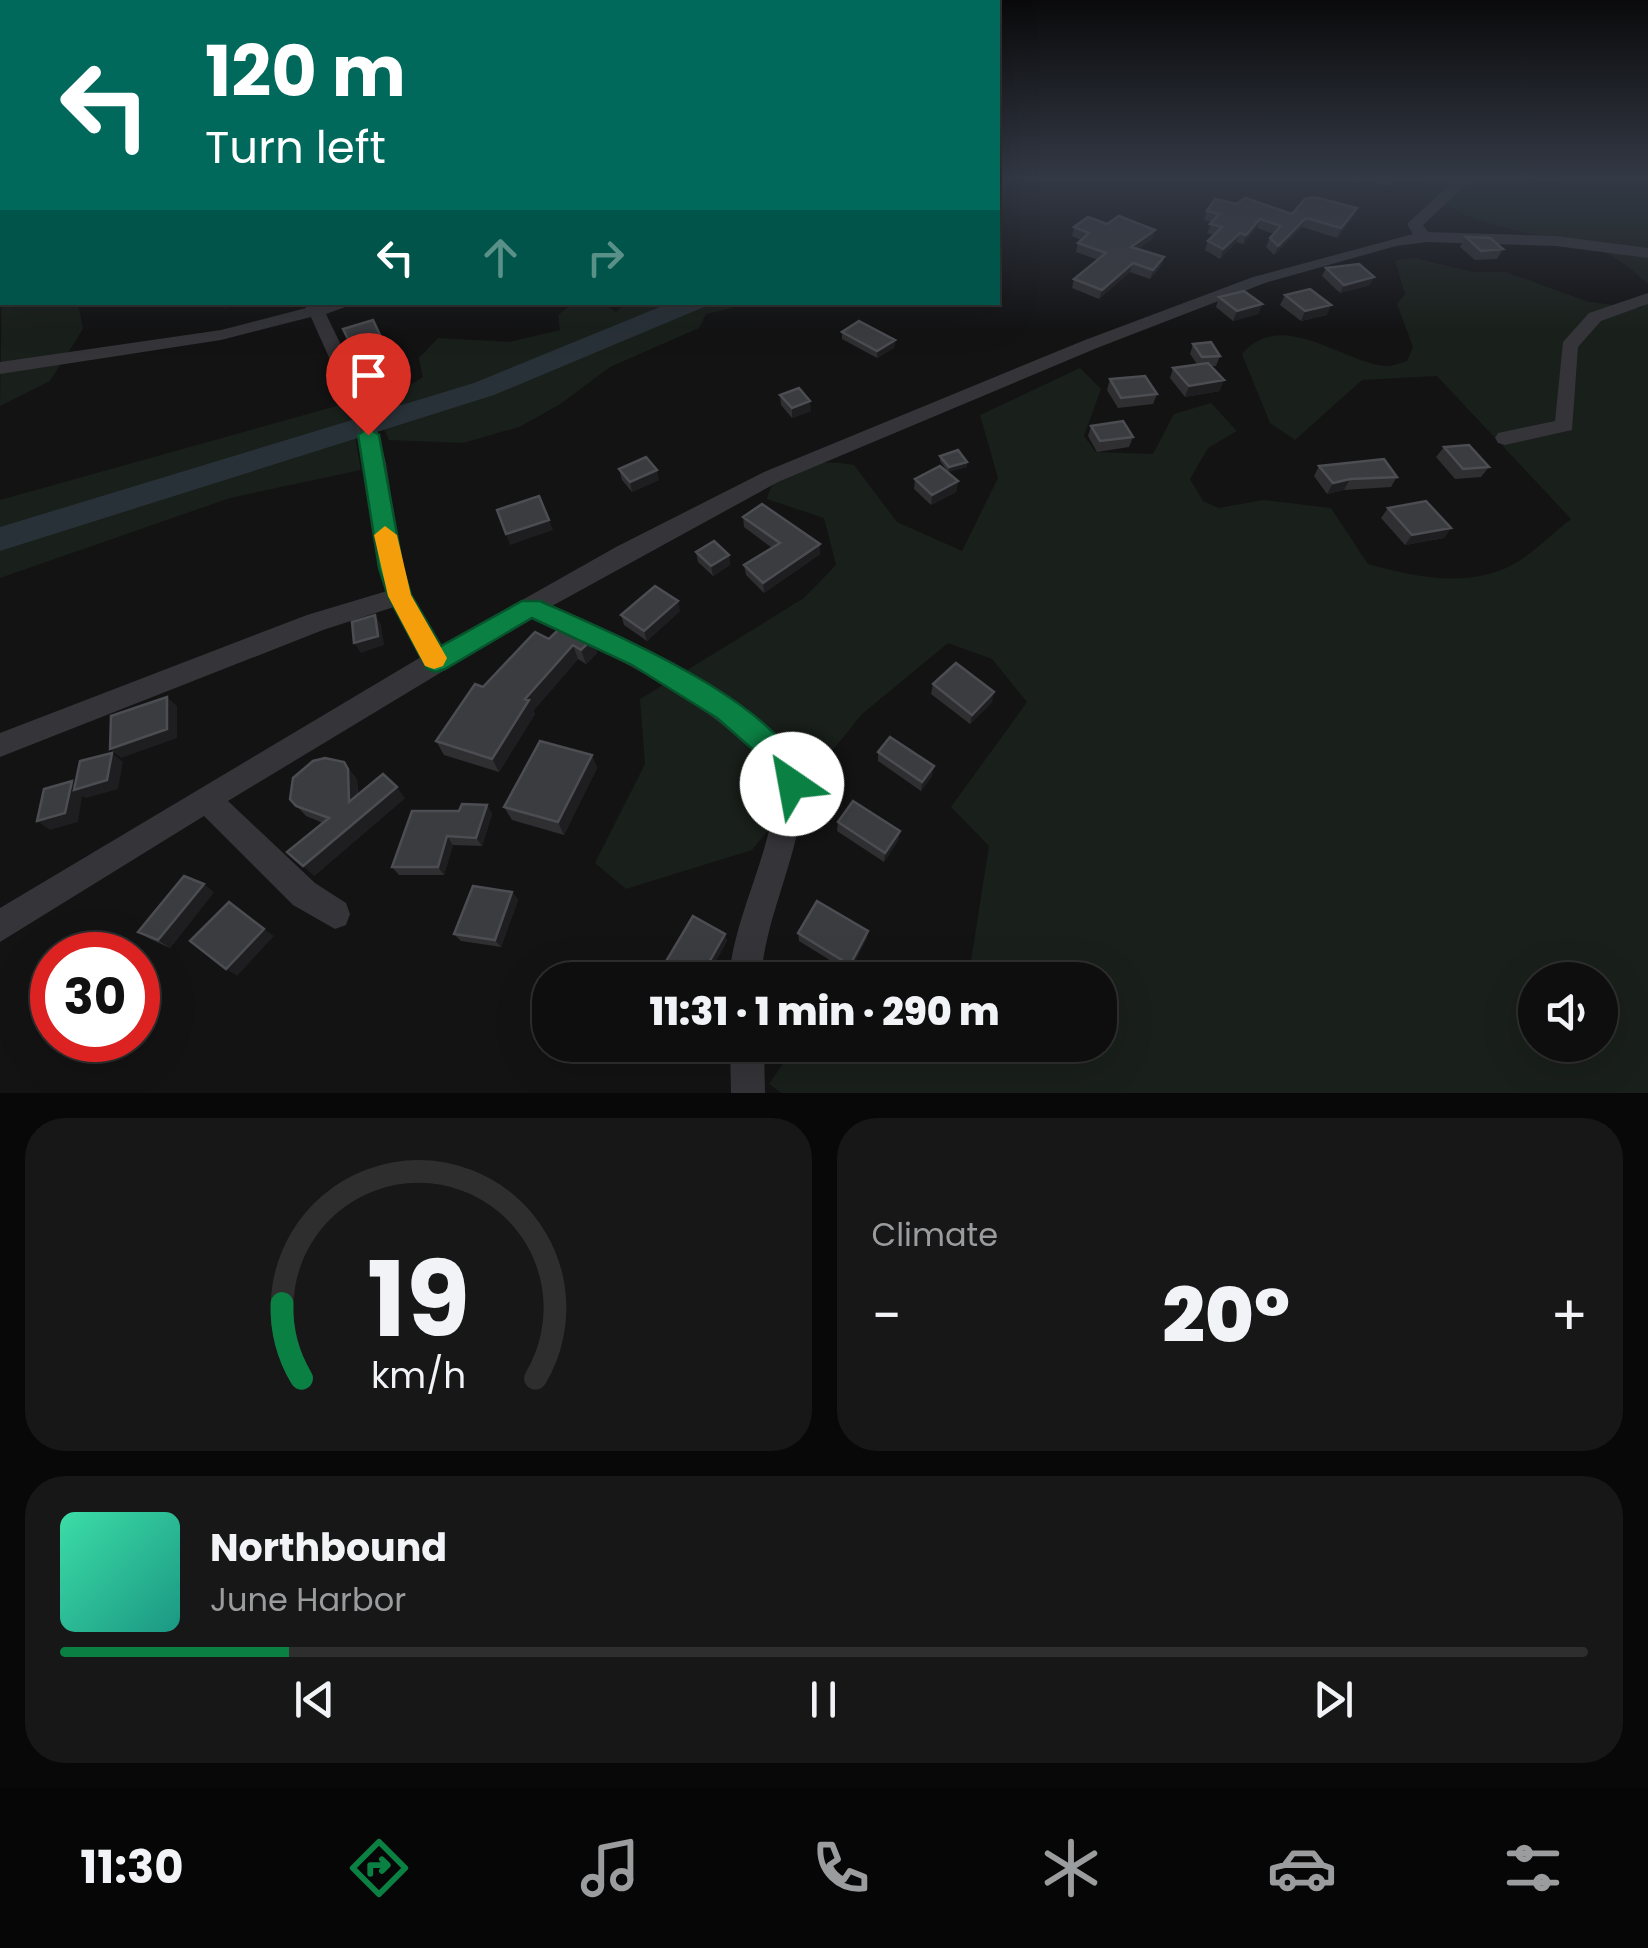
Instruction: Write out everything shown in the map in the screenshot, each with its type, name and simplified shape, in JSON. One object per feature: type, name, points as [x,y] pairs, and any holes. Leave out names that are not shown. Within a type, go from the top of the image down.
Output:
[{"type":"street","points":[[1418,229],[1423,237]]},
{"type":"street","points":[[0,926],[531,607],[731,496],[829,451],[1259,280],[1364,247],[1423,237],[1556,241],[1648,253]]},
{"type":"street","points":[[1505,438],[1565,425],[1569,346],[1595,317],[1648,298]]},
{"type":"street","points":[[0,368],[221,334],[314,307],[361,407],[376,463],[391,568],[400,596],[436,662]]},
{"type":"street","points":[[0,744],[316,622],[400,596]]},
{"type":"street","points":[[531,607],[641,658],[726,710],[788,768],[790,801],[751,923],[747,962]]},
{"type":"street","points":[[208,801],[304,894],[335,914]]},
{"type":"street","points":[[747,1062],[748,1093]]},
{"type":"shaded area","points":[[1512,229],[1648,229],[1648,284],[1604,252]]},
{"type":"shaded area","points":[[1415,258],[1473,272],[1506,272],[1589,302],[1641,308],[1648,302],[1648,1093],[781,1093],[769,1084],[784,1062],[1117,1062],[1117,962],[971,962],[989,846],[951,807],[1027,702],[992,659],[948,643],[862,714],[752,850],[626,889],[595,863],[645,764],[640,699],[804,598],[836,565],[824,518],[767,499],[780,477],[815,463],[854,465],[897,522],[962,551],[998,478],[980,415],[1080,368],[1101,389],[1084,436],[1096,452],[1153,454],[1174,414],[1211,403],[1237,431],[1208,448],[1190,479],[1203,501],[1219,508],[1263,500],[1331,508],[1368,564],[1438,578],[1491,573],[1524,557],[1571,519],[1437,376],[1362,380],[1295,440],[1270,423],[1242,354],[1257,341],[1292,336],[1384,366],[1407,361],[1413,347],[1397,304],[1405,294],[1395,260]]},
{"type":"shaded area","points":[[1,305],[78,305],[83,329],[50,381],[0,406]]},
{"type":"shaded area","points":[[570,305],[605,305],[616,312],[624,305],[744,305],[706,314],[699,328],[610,367],[559,405],[519,427],[463,443],[389,440],[374,407],[423,377],[419,358],[438,338],[509,342],[560,330],[558,315]]},
{"type":"shaded area","points":[[340,405],[351,414],[361,470],[230,498],[0,578],[0,500]]},
{"type":"building","points":[[1079,229],[1152,229],[1131,247],[1164,257],[1153,270],[1133,263],[1102,290],[1074,279],[1106,253],[1078,243],[1089,233]]},
{"type":"building","points":[[1220,229],[1251,229],[1246,235],[1240,233],[1223,249],[1208,241]]},
{"type":"building","points":[[1278,229],[1295,229],[1278,246],[1270,238]]},
{"type":"building","points":[[1466,237],[1490,238],[1503,249],[1481,251]]},
{"type":"building","points":[[1359,264],[1374,277],[1344,285],[1326,268]]},
{"type":"building","points":[[1310,289],[1331,305],[1305,311],[1285,295]]},
{"type":"building","points":[[1244,291],[1262,304],[1237,311],[1219,297]]},
{"type":"building","points":[[373,320],[380,335],[350,343],[343,329]]},
{"type":"building","points":[[859,321],[895,340],[877,351],[842,332]]},
{"type":"building","points":[[1211,342],[1220,356],[1202,357],[1193,344]]},
{"type":"building","points":[[1208,363],[1224,380],[1189,386],[1173,368]]},
{"type":"building","points":[[1145,376],[1157,394],[1121,398],[1110,379]]},
{"type":"building","points":[[799,388],[810,401],[792,408],[780,395]]},
{"type":"building","points":[[1123,421],[1133,437],[1100,441],[1091,426]]},
{"type":"building","points":[[1469,445],[1489,467],[1463,469],[1444,447]]},
{"type":"building","points":[[958,450],[967,462],[949,467],[940,456]]},
{"type":"building","points":[[646,457],[657,470],[630,482],[619,469]]},
{"type":"building","points":[[1384,459],[1397,477],[1333,483],[1319,466]]},
{"type":"building","points":[[940,466],[958,481],[932,495],[915,479]]},
{"type":"building","points":[[539,496],[549,520],[506,534],[497,510]]},
{"type":"building","points":[[1426,501],[1451,528],[1412,535],[1388,508]]},
{"type":"building","points":[[762,504],[820,544],[763,583],[744,565],[780,543],[743,517]]},
{"type":"building","points":[[714,541],[729,555],[711,566],[696,552]]},
{"type":"building","points":[[655,586],[678,601],[644,631],[621,615]]},
{"type":"building","points":[[375,615],[378,636],[354,643],[352,622]]},
{"type":"building","points":[[563,625],[592,639],[581,650],[573,645],[525,699],[529,700],[492,759],[436,741],[475,684],[483,687],[535,632],[549,639]]},
{"type":"building","points":[[956,663],[994,692],[972,715],[933,684]]},
{"type":"building","points":[[167,697],[167,729],[110,749],[111,716]]},
{"type":"building","points":[[890,737],[934,766],[922,782],[878,752]]},
{"type":"building","points":[[540,741],[592,755],[558,822],[504,807]]},
{"type":"building","points":[[112,753],[107,780],[74,790],[80,761]]},
{"type":"building","points":[[325,758],[344,762],[348,769],[349,802],[383,774],[397,787],[303,866],[287,852],[329,818],[296,806],[290,799],[293,778],[313,761]]},
{"type":"building","points":[[72,781],[65,813],[37,821],[44,789]]},
{"type":"building","points":[[853,801],[900,831],[885,853],[838,822]]},
{"type":"building","points":[[462,804],[487,805],[476,838],[447,836],[438,867],[392,867],[412,811],[459,811]]},
{"type":"building","points":[[184,876],[204,884],[160,938],[160,932],[138,932]]},
{"type":"building","points":[[473,886],[512,892],[495,940],[454,934]]},
{"type":"building","points":[[817,901],[868,931],[852,962],[845,962],[798,933]]},
{"type":"building","points":[[229,902],[264,929],[226,969],[190,941]]},
{"type":"building","points":[[693,916],[725,934],[709,962],[666,962]]},
{"type":"waterway","points":[[0,539],[484,389],[688,305]]},
{"type":"slow traffic","points":[[385,535],[400,596],[434,658]]},
{"type":"route","points":[[368,435],[376,463],[391,568],[400,596],[436,662],[531,607],[641,658],[726,710],[776,753],[788,768],[792,784]]}]
